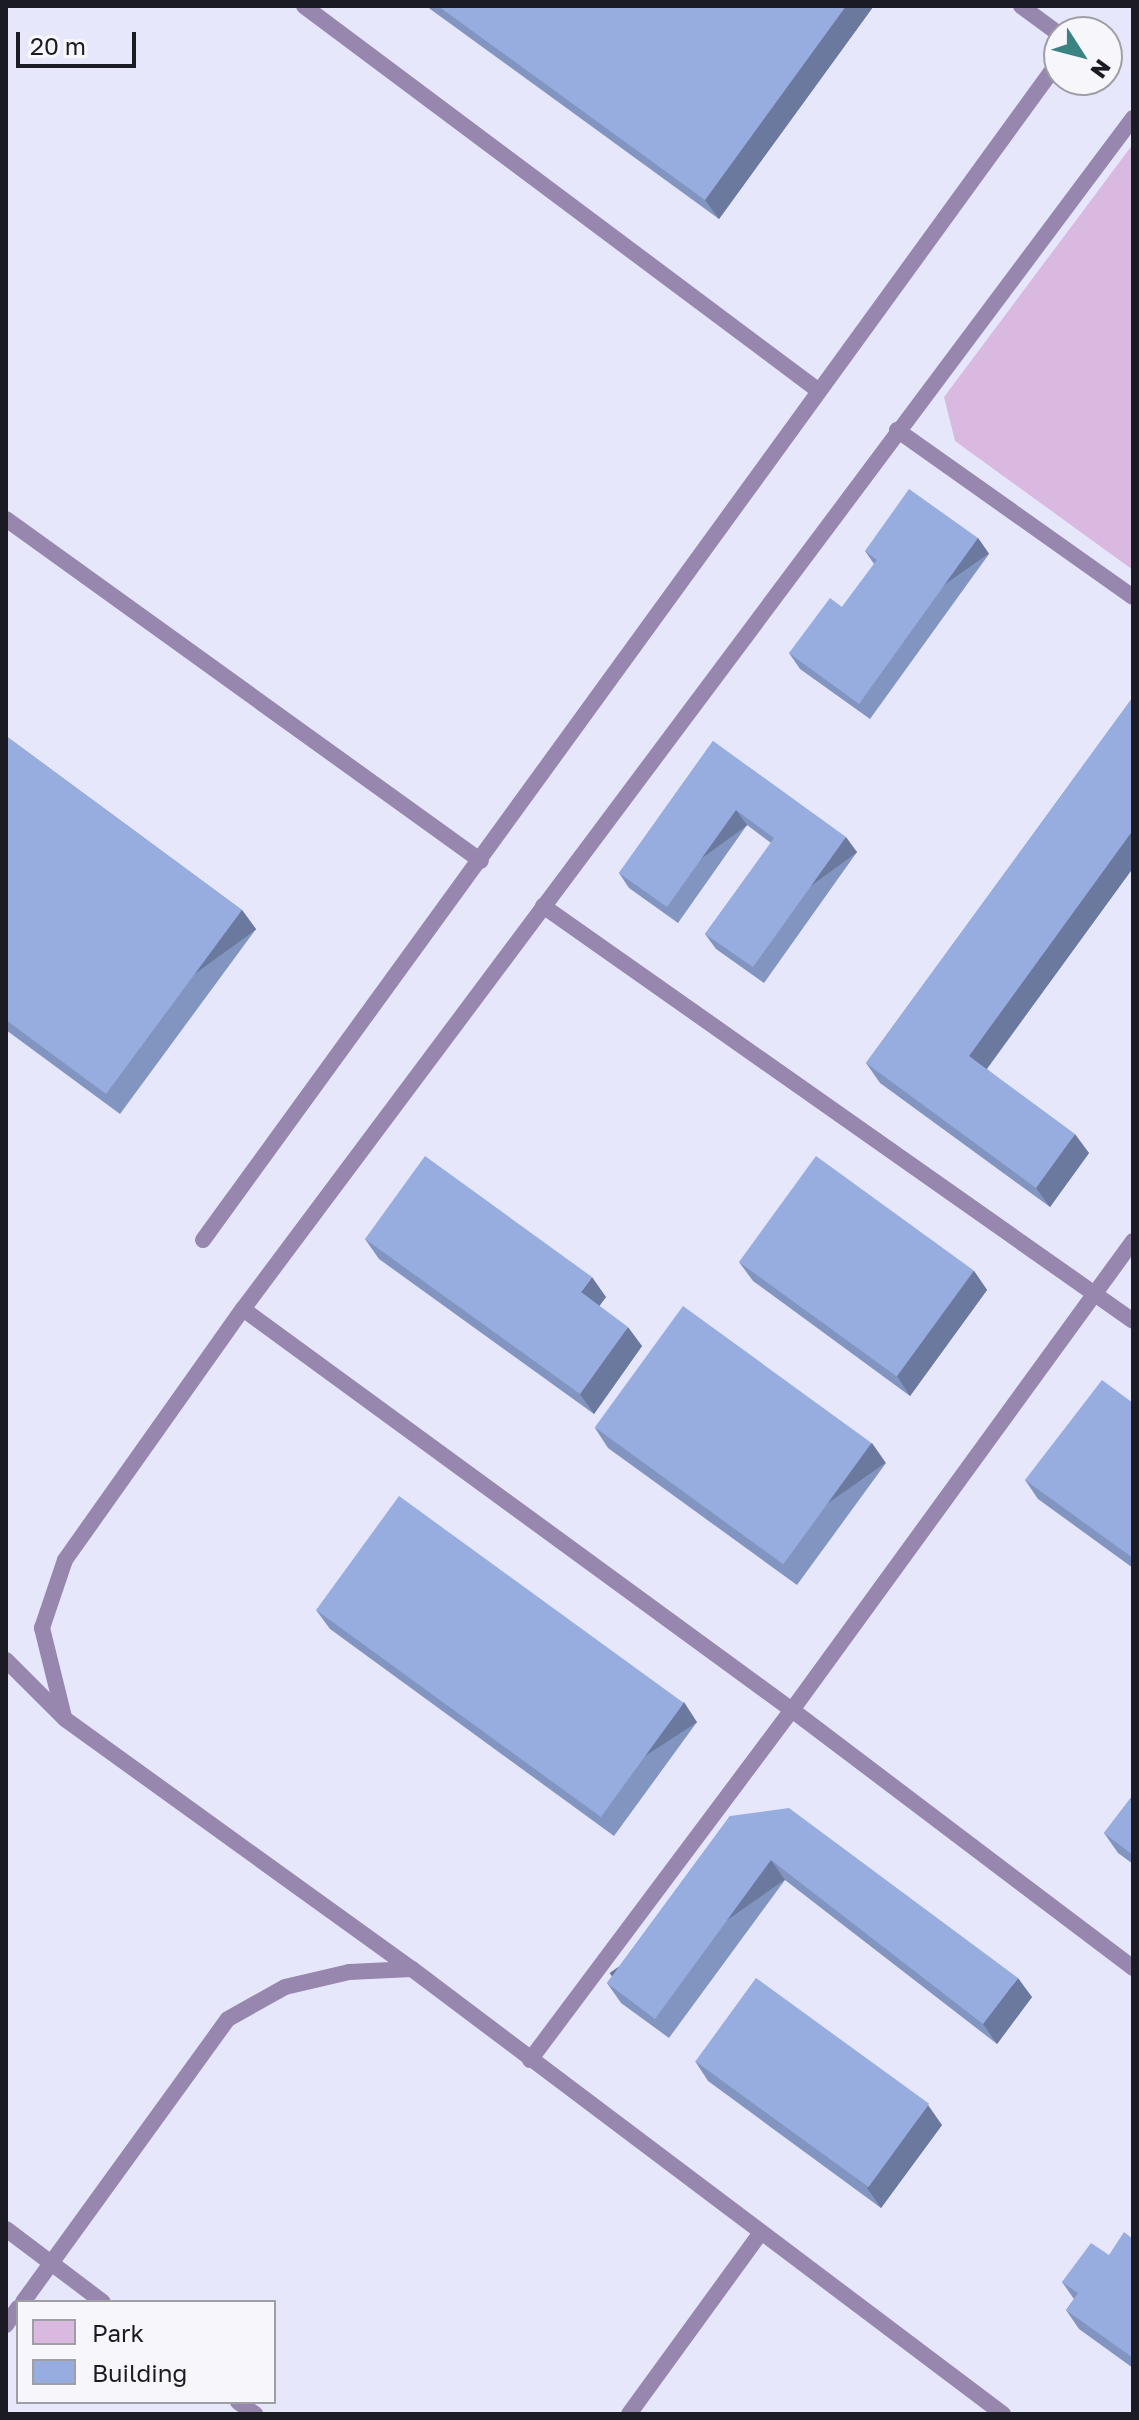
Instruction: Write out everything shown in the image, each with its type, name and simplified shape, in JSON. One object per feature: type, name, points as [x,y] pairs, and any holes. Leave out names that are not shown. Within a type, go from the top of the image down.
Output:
[{"type":"lane","points":[[304,6],[819,391]]},
{"type":"lane","points":[[1021,6],[1043,22]]},
{"type":"lane","points":[[203,1240],[1043,83]]},
{"type":"lane","points":[[65,1719],[42,1628],[65,1560],[243,1309],[1133,118]]},
{"type":"lane","points":[[897,430],[1133,597]]},
{"type":"lane","points":[[6,519],[481,861]]},
{"type":"lane","points":[[543,906],[1133,1321]]},
{"type":"lane","points":[[530,2060],[792,1710],[1133,1241]]},
{"type":"lane","points":[[243,1309],[792,1710],[1133,1968]]},
{"type":"lane","points":[[6,1660],[65,1719],[412,1969],[1003,2414]]},
{"type":"lane","points":[[24,2300],[228,2019],[285,1987],[349,1972],[412,1969]]},
{"type":"lane","points":[[6,2229],[100,2300]]},
{"type":"lane","points":[[629,2414],[760,2234]]},
{"type":"green space","points":[[1133,144],[1133,570],[955,441],[944,397]]},
{"type":"building","points":[[438,6],[846,6],[705,200]]},
{"type":"building","points":[[909,489],[978,538],[859,704],[789,653],[830,598],[842,607],[877,560],[865,551]]},
{"type":"building","points":[[1133,697],[1133,830],[969,1056],[1075,1134],[1036,1188],[866,1063]]},
{"type":"building","points":[[6,736],[242,910],[106,1094],[6,1020]]},
{"type":"building","points":[[713,741],[846,837],[753,967],[705,934],[774,838],[736,810],[667,907],[619,873]]},
{"type":"building","points":[[425,1156],[592,1277],[581,1292],[628,1327],[580,1394],[365,1239]]},
{"type":"building","points":[[816,1156],[974,1271],[897,1377],[739,1262]]},
{"type":"building","points":[[683,1306],[872,1443],[783,1564],[595,1427]]},
{"type":"building","points":[[1102,1380],[1133,1403],[1133,1558],[1025,1480]]},
{"type":"building","points":[[399,1496],[684,1703],[601,1817],[316,1610]]},
{"type":"building","points":[[1133,1795],[1133,1855],[1104,1833]]},
{"type":"building","points":[[789,1808],[1018,1978],[983,2024],[771,1860],[655,2019],[607,1983],[730,1816]]},
{"type":"building","points":[[756,1978],[929,2104],[869,2187],[695,2061]]},
{"type":"building","points":[[1124,2232],[1133,2239],[1133,2358],[1066,2310],[1078,2293],[1062,2282],[1091,2243],[1109,2255]]}]
